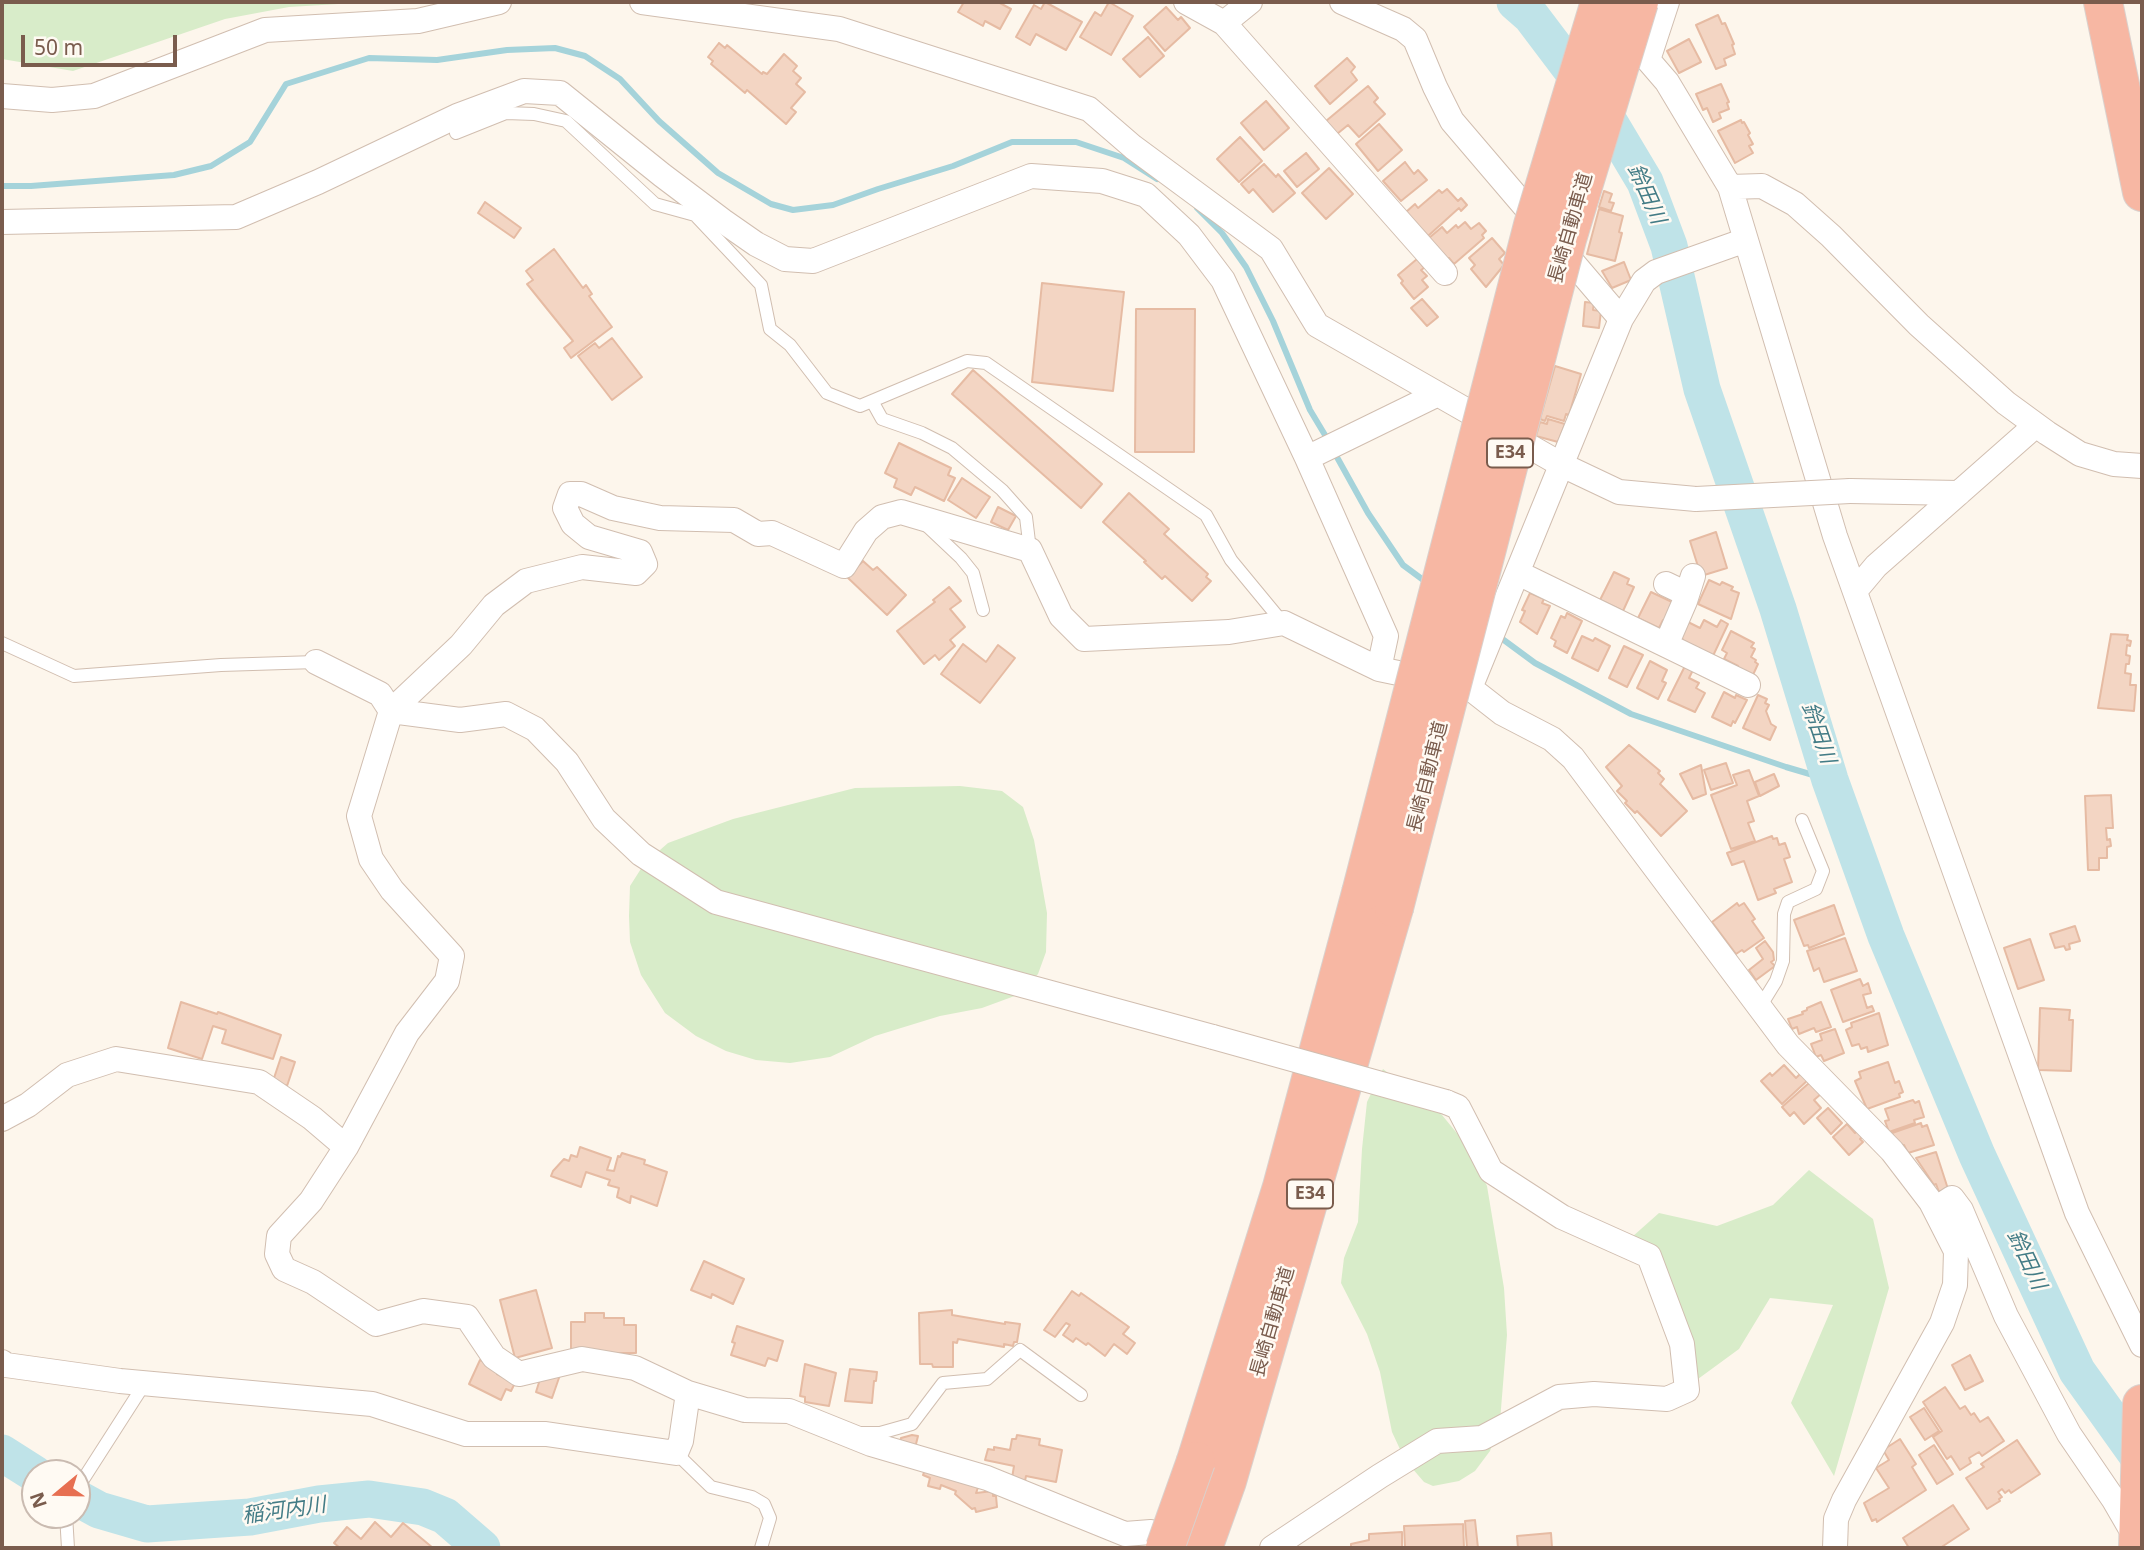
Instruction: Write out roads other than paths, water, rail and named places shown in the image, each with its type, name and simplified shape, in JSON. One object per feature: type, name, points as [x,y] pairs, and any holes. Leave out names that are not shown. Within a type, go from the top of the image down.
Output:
[{"type":"highway","name":"長崎自動車道","points":[[1378,900],[1533,225],[1598,2]]},
{"type":"highway","name":"長崎自動車道","points":[[1202,1548],[1211,1471],[1282,1186],[1378,900],[1563,253],[1639,2]]},
{"type":"highway","points":[[2103,2],[2142,192]]},
{"type":"highway","points":[[2138,1540],[2142,1404]]},
{"type":"highway","name":"長崎自動車道","points":[[1165,1548],[1211,1471]]},
{"type":"street","points":[[2,96],[61,100],[94,96],[265,30],[404,23],[499,2]]},
{"type":"street","points":[[642,2],[839,29],[1089,109],[1133,147],[1270,249],[1317,325],[1562,465],[1619,492],[1696,499],[1850,491],[1959,493]]},
{"type":"street","points":[[1186,2],[1224,23],[1445,274]]},
{"type":"street","points":[[1224,23],[1250,2]]},
{"type":"street","points":[[1342,2],[1403,29],[1415,38],[1434,87],[1452,121],[1621,319]]},
{"type":"street","points":[[1598,2],[1667,82],[1730,187],[1737,243],[1835,536],[2077,1213],[2142,1345]]},
{"type":"street","points":[[1648,60],[1667,2]]},
{"type":"street","points":[[2,222],[236,217],[318,182],[457,116],[524,91],[560,93],[662,176],[756,244],[785,259],[813,261],[1031,176],[1102,181],[1146,195],[1189,235],[1223,280],[1312,455],[1386,636],[1379,669]]},
{"type":"street","points":[[1730,187],[1762,186],[1795,204],[1831,236],[1919,325],[2006,403],[2036,425],[2080,454],[2114,464],[2142,466]]},
{"type":"street","points":[[1470,688],[1621,319],[1644,282],[1656,272],[1737,243]]},
{"type":"street","points":[[1312,455],[1438,394]]},
{"type":"street","points":[[1855,591],[1876,566],[2036,425]]},
{"type":"street","points":[[1202,1548],[1151,1532],[1125,1534],[987,1478],[871,1444],[789,1411],[745,1410],[688,1393],[635,1368],[582,1359],[519,1374],[494,1357],[467,1317],[423,1311],[376,1324],[313,1282],[284,1269],[277,1254],[279,1236],[311,1201],[346,1147],[407,1033],[447,981],[452,956],[385,880],[371,859],[359,816],[391,710],[461,645],[494,605],[526,581],[582,567],[636,573],[645,564],[640,552],[589,537],[573,524],[565,508],[570,494],[581,494],[613,508],[660,518],[734,520],[758,534],[772,533],[844,566],[866,531],[882,517],[901,512],[1030,550],[1062,616],[1084,639],[1229,632],[1284,623],[1379,669],[1470,688],[1502,713],[1552,738],[1573,758],[1788,1045],[1892,1151],[1935,1209],[1956,1251],[1955,1284],[1942,1323],[1844,1500],[1836,1519],[1835,1548]]},
{"type":"street","points":[[1518,573],[1748,685]]},
{"type":"street","points":[[1666,645],[1682,584]]},
{"type":"street","points":[[316,662],[380,694],[391,710],[460,720],[506,714],[535,729],[567,762],[604,819],[641,854],[716,902],[1213,1037],[1458,1107],[1491,1171],[1562,1217],[1649,1256],[1682,1344],[1687,1390],[1667,1399],[1594,1394],[1559,1397],[1482,1438],[1437,1441],[1272,1548]]},
{"type":"street","points":[[2,1119],[28,1105],[67,1075],[116,1059],[259,1082],[312,1118],[346,1147]]},
{"type":"street","points":[[1935,1209],[1952,1198],[1961,1210],[2006,1316],[2068,1434],[2138,1540]]},
{"type":"street","points":[[2,1362],[6,1365],[145,1383],[372,1404],[466,1434],[546,1434],[676,1453],[681,1441],[688,1393]]},
{"type":"lane","points":[[456,133],[506,113],[534,114],[566,121],[655,204],[695,215],[761,285],[770,329],[790,345],[827,393],[860,406],[967,362],[986,363],[1206,516],[1231,561],[1284,623]]},
{"type":"lane","points":[[872,401],[881,419],[922,433],[952,448],[1002,490],[1026,517],[1030,550]]},
{"type":"lane","points":[[918,517],[974,573],[983,610]]},
{"type":"lane","points":[[2,643],[74,676],[221,665],[316,662]]},
{"type":"lane","points":[[1760,1007],[1776,981],[1783,961],[1784,914],[1788,902],[1816,889],[1823,872],[1801,820]]},
{"type":"lane","points":[[844,1433],[880,1433],[912,1424],[943,1382],[987,1379],[1020,1350],[1081,1395]]},
{"type":"lane","points":[[91,1468],[145,1383]]},
{"type":"lane","points":[[676,1453],[711,1487],[752,1497],[764,1504],[770,1518],[761,1548]]},
{"type":"lane","points":[[67,1529],[68,1548]]},
{"type":"waterway","name":"鈴田川","points":[[1515,2],[1531,16],[1602,110],[1645,182],[1669,246],[1702,389],[1778,609],[1830,780],[1886,936],[1977,1155],[2077,1371],[2142,1462]]},
{"type":"waterway","points":[[2,186],[174,175],[211,166],[250,142],[286,84],[369,58],[437,60],[507,50],[555,48],[585,56],[620,79],[659,121],[718,173],[771,204],[793,210],[833,205],[953,166],[1012,142],[1076,142],[1124,158],[1157,179]]},
{"type":"waterway","points":[[1197,208],[1222,233],[1246,267],[1273,321],[1310,410],[1328,440]]},
{"type":"waterway","points":[[1333,450],[1368,513],[1403,565],[1426,582]]},
{"type":"waterway","points":[[1497,635],[1535,663],[1631,714],[1830,780]]},
{"type":"waterway","name":"稲河内川","points":[[2,1453],[21,1465]]},
{"type":"waterway","name":"稲河内川","points":[[91,1506],[147,1524],[250,1517],[319,1504],[369,1499],[423,1507],[445,1516],[482,1548]]}]
